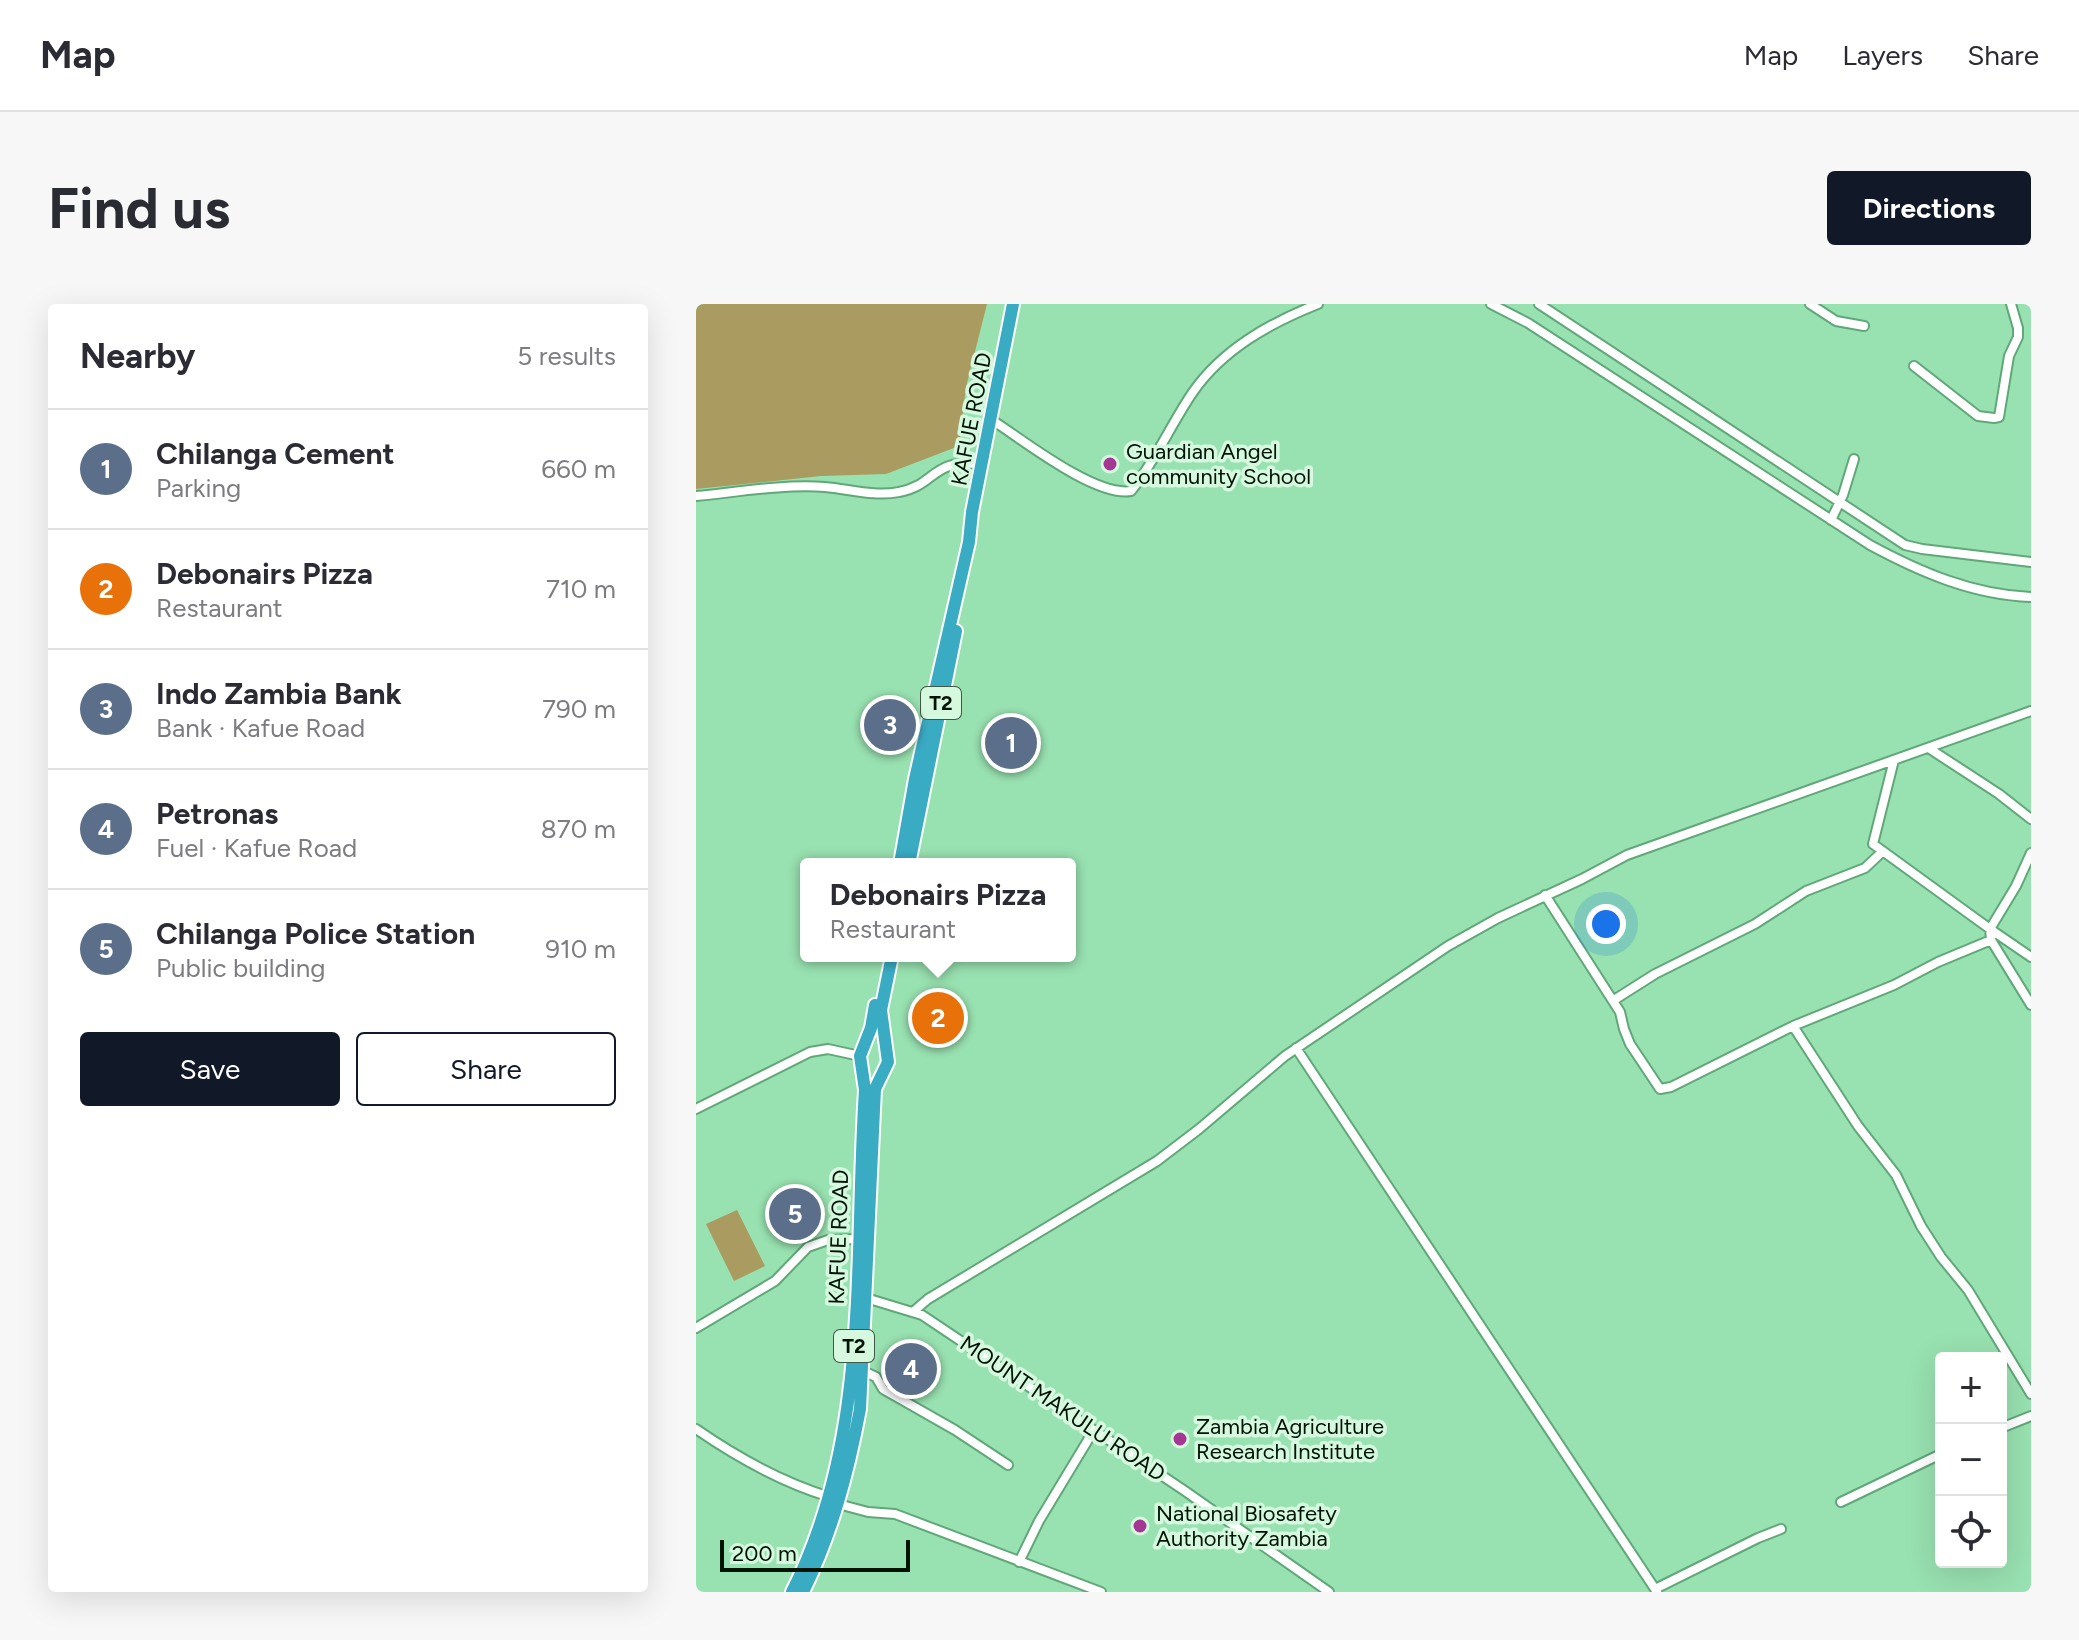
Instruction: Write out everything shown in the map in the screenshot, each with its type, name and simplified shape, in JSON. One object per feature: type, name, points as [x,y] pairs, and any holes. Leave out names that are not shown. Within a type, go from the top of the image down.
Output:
[{"type":"highway","name":"KAFUE ROAD","points":[[901,858],[915,779],[969,542],[972,512],[1013,304]]},
{"type":"highway","name":"KAFUE ROAD","points":[[910,858],[972,550],[969,542]]},
{"type":"highway","name":"KAFUE ROAD","points":[[803,1592],[829,1533],[849,1404],[865,1090],[862,1056],[871,1028],[883,962]]},
{"type":"highway","points":[[887,1052],[879,1045],[862,1056],[871,1073],[883,1070],[888,1062],[887,1052],[881,1030],[881,1010],[891,962]]},
{"type":"highway","name":"KAFUE ROAD","points":[[792,1592],[835,1501],[852,1456],[863,1371],[875,1089],[883,1070]]},
{"type":"street","points":[[992,420],[1072,472],[1100,486],[1131,491],[1143,477],[1195,389],[1227,356],[1251,337],[1318,304]]},
{"type":"street","points":[[1491,304],[1528,323],[1870,545],[1920,570],[1984,591],[2031,597]]},
{"type":"street","points":[[1539,304],[1909,547],[2031,562]]},
{"type":"street","points":[[1810,304],[1836,321],[1864,326]]},
{"type":"street","points":[[1914,366],[1978,416],[1999,417],[2009,356],[2018,337],[2011,304]]},
{"type":"street","points":[[1831,520],[1854,459]]},
{"type":"street","points":[[696,496],[803,487],[893,493],[910,488],[951,463],[963,461],[983,465]]},
{"type":"street","points":[[914,1311],[928,1299],[1157,1161],[1296,1048],[1448,946],[1498,918],[1627,855],[2031,711]]},
{"type":"street","points":[[1930,749],[2031,819]]},
{"type":"street","points":[[1894,760],[1873,844],[2031,957]]},
{"type":"street","points":[[1614,1000],[1655,974],[1755,924],[1806,891],[1865,868],[1882,852]]},
{"type":"street","points":[[2031,853],[2016,886],[1990,929],[1991,940],[2031,1005]]},
{"type":"street","points":[[1545,895],[1614,1000],[1630,1044],[1660,1089],[1671,1087],[1793,1026],[1894,985],[1991,940]]},
{"type":"street","points":[[1793,1026],[1858,1126],[1896,1175],[1928,1237],[1968,1290],[2031,1394]]},
{"type":"street","points":[[1296,1048],[1656,1590],[1781,1529]]},
{"type":"street","points":[[696,1109],[810,1052],[828,1049],[862,1056]]},
{"type":"street","points":[[696,1328],[775,1281],[808,1247],[828,1240],[858,1239]]},
{"type":"street","name":"MOUNT MAKULU ROAD","points":[[866,1298],[914,1311],[983,1354],[1329,1592]]},
{"type":"street","points":[[863,1371],[876,1377],[883,1389],[1008,1465]]},
{"type":"street","points":[[2007,1426],[2031,1416]]},
{"type":"street","points":[[696,1429],[756,1467],[795,1486],[868,1512],[895,1514],[1101,1592]]},
{"type":"street","points":[[1019,1562],[1039,1521],[1094,1430]]},
{"type":"street","points":[[1841,1502],[1935,1457]]},
{"type":"shaded area","points":[[696,304],[987,304],[966,387],[959,446],[886,474],[821,476],[696,489]]},
{"type":"shaded area","points":[[737,1210],[765,1266],[734,1281],[706,1224]]},
{"type":"place","name":"Guardian Angel community School","points":[[1110,464]]},
{"type":"place","name":"Indo Zambia Bank","points":[[890,725]]},
{"type":"place","name":"Chilanga Cement","points":[[1011,743]]},
{"type":"place","name":"Debonairs Pizza","points":[[938,1018]]},
{"type":"place","name":"Chilanga Police Station","points":[[795,1214]]},
{"type":"place","name":"Petronas","points":[[911,1369]]},
{"type":"place","name":"Zambia Agriculture Research Institute","points":[[1180,1439]]},
{"type":"place","name":"National Biosafety Authority Zambia","points":[[1140,1526]]}]
